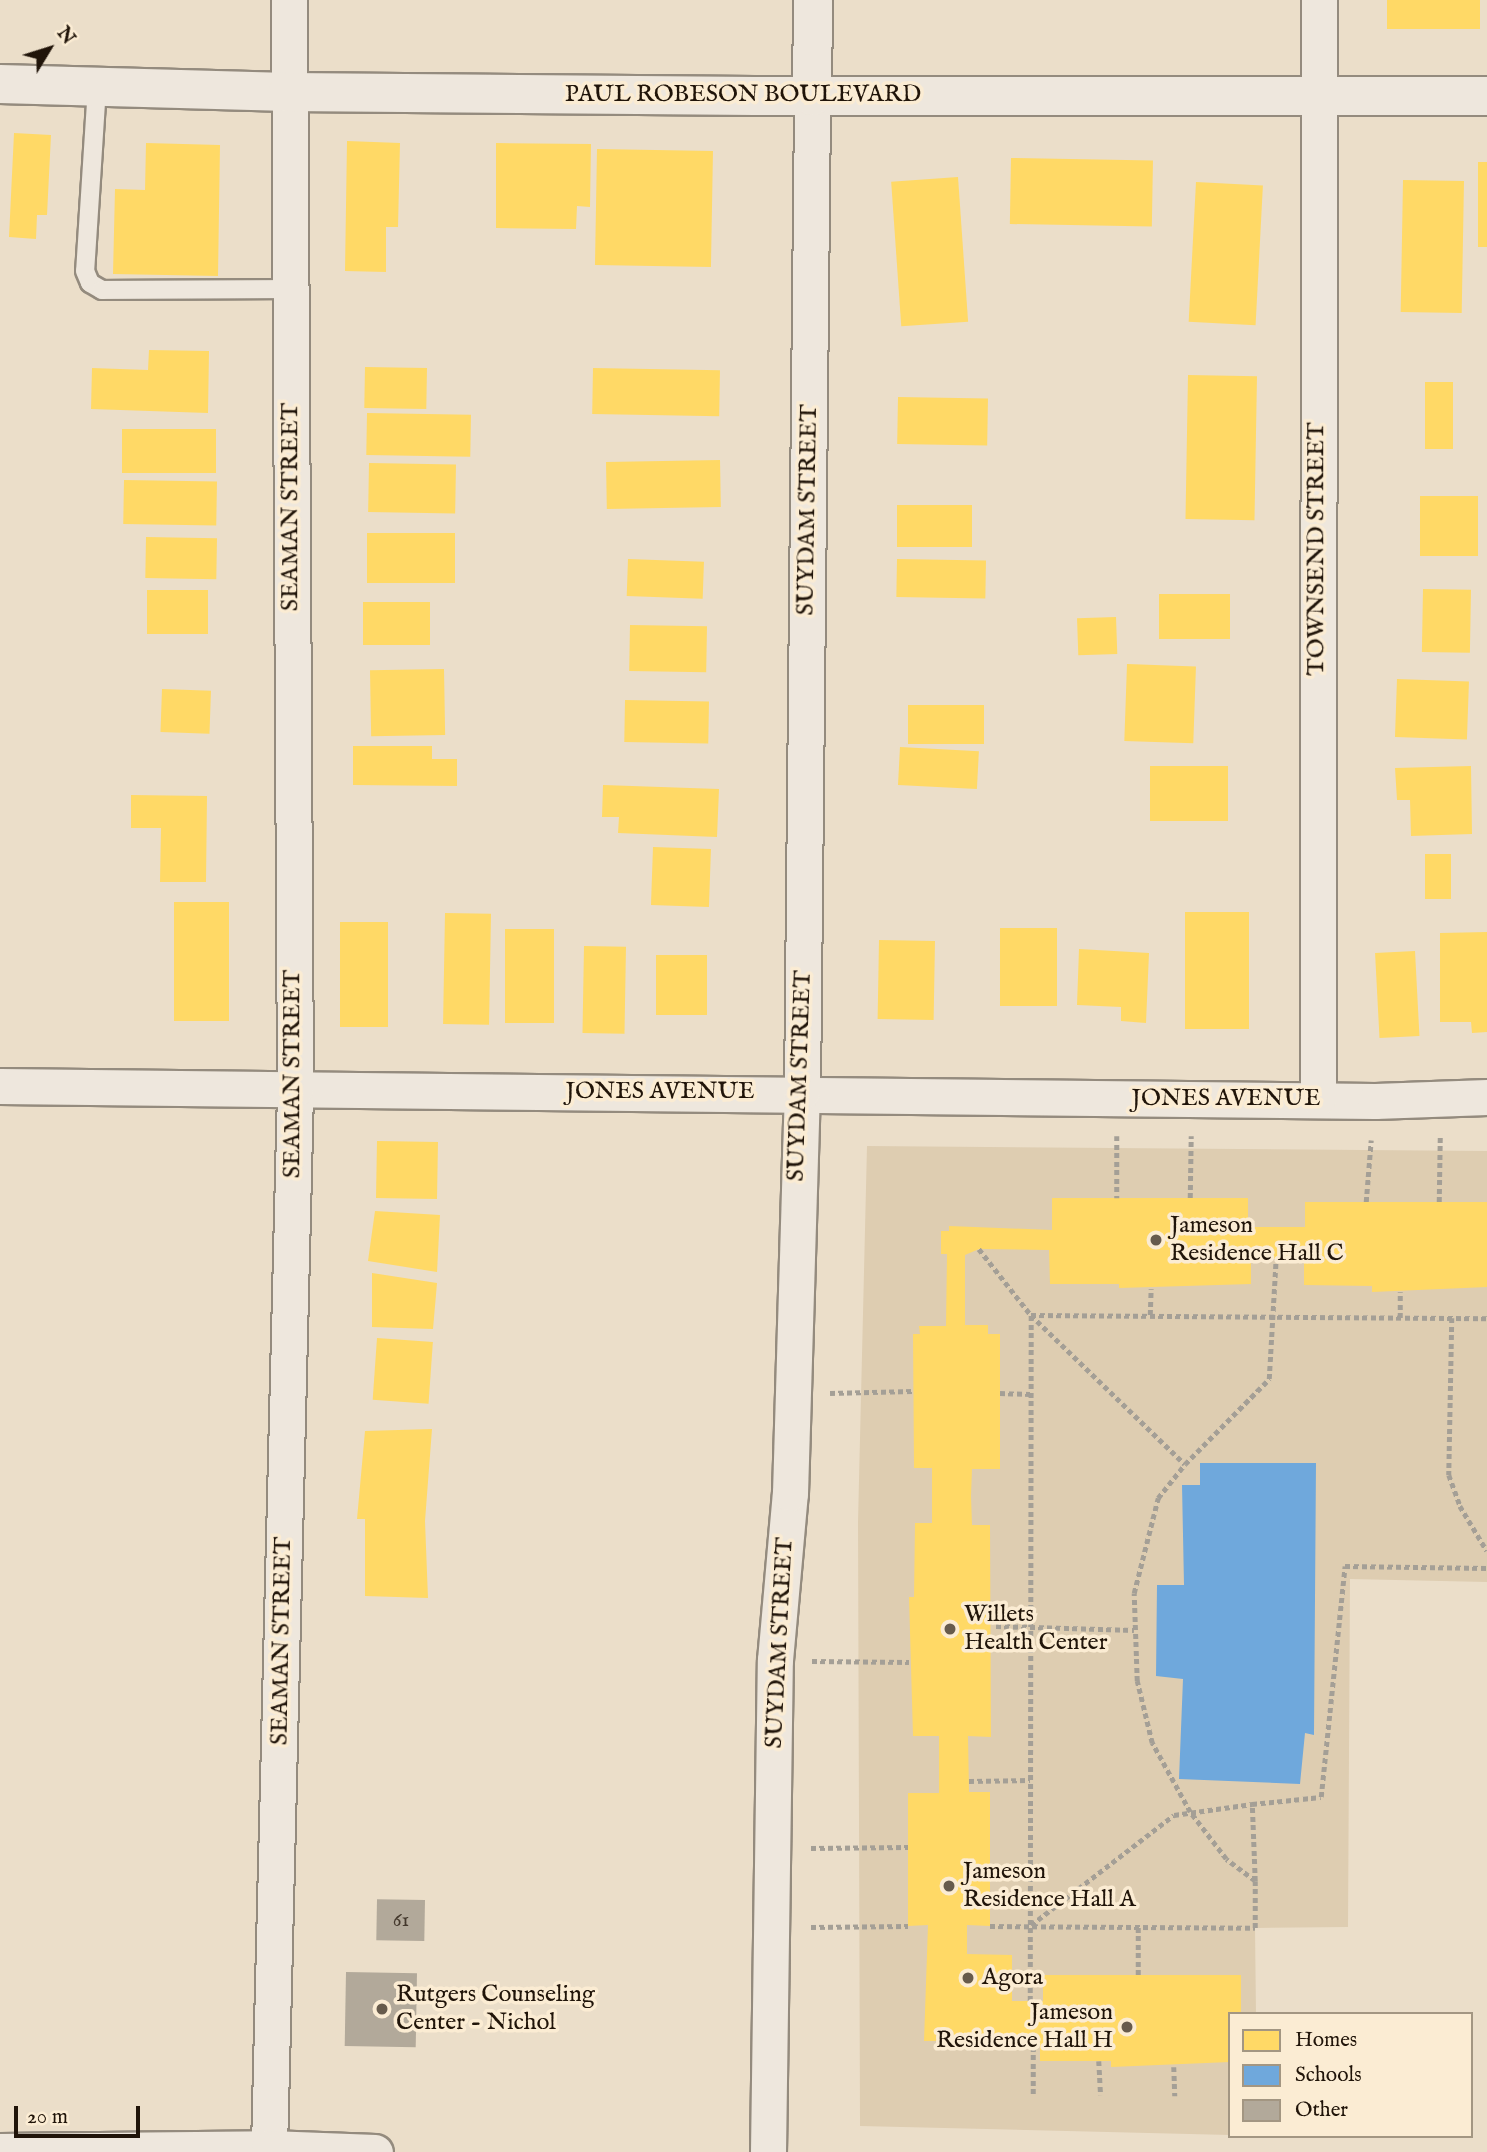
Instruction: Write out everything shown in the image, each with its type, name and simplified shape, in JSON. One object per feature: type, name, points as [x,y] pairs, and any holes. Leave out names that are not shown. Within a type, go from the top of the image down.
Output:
[{"type":"street","name":"SEAMAN STREET","points":[[269,2148],[295,1089],[289,0]]},
{"type":"street","name":"SUYDAM STREET","points":[[768,2152],[775,1660],[793,1395],[802,1092],[813,0]]},
{"type":"street","name":"TOWNSEND STREET","points":[[1318,1098],[1319,0]]},
{"type":"street","name":"PAUL ROBESON BOULEVARD","points":[[0,84],[288,92],[812,96],[1487,96]]},
{"type":"street","name":"JONES AVENUE","points":[[0,1086],[802,1092],[1117,1099],[1318,1098],[1375,1101],[1487,1097]]},
{"type":"street","points":[[0,2151],[269,2148],[375,2152]]},
{"type":"lane","points":[[97,86],[85,271],[90,283],[102,290],[289,289]]},
{"type":"path","points":[[1190,1198],[1192,1097]]},
{"type":"path","points":[[1117,1099],[1117,1198]]},
{"type":"path","points":[[1439,1202],[1441,1099]]},
{"type":"path","points":[[1366,1202],[1375,1101]]},
{"type":"path","points":[[979,1249],[1031,1315],[1185,1464]]},
{"type":"path","points":[[1255,1881],[1226,1859],[1190,1812],[1152,1743],[1137,1681],[1134,1593],[1158,1498],[1185,1464],[1269,1379],[1276,1317],[1276,1259]]},
{"type":"path","points":[[1150,1315],[1151,1289]]},
{"type":"path","points":[[1400,1292],[1400,1318]]},
{"type":"path","points":[[1031,1315],[1487,1318]]},
{"type":"path","points":[[1030,2001],[1031,1315]]},
{"type":"path","points":[[1452,1318],[1450,1475],[1460,1506],[1487,1551]]},
{"type":"path","points":[[793,1395],[914,1391]]},
{"type":"path","points":[[1000,1393],[1030,1394]]},
{"type":"path","points":[[1030,1926],[1174,1815],[1321,1797],[1345,1566],[1487,1568]]},
{"type":"path","points":[[996,1626],[1134,1630]]},
{"type":"path","points":[[775,1660],[909,1662]]},
{"type":"path","points":[[969,1781],[1030,1780]]},
{"type":"path","points":[[990,1926],[1255,1928],[1252,1804]]},
{"type":"path","points":[[772,1849],[908,1847]]},
{"type":"path","points":[[771,1928],[908,1926]]},
{"type":"path","points":[[1138,1927],[1138,1975]]},
{"type":"path","points":[[1033,2040],[1033,2094]]},
{"type":"path","points":[[1099,2061],[1101,2095]]},
{"type":"path","points":[[1174,2067],[1175,2096]]},
{"type":"shaded area","points":[[867,1146],[1487,1151],[1487,1582],[1350,1579],[1348,1927],[1255,1928],[1256,2012],[1228,2012],[1228,2135],[860,2126],[858,1522]]},
{"type":"building: Homes","points":[[1387,0],[1480,0],[1480,29],[1387,29]]},
{"type":"building: Homes","points":[[14,133],[51,135],[47,215],[37,215],[36,239],[9,237]]},
{"type":"building: Homes","points":[[347,141],[400,143],[398,227],[386,227],[386,272],[345,271]]},
{"type":"building: Homes","points":[[146,143],[220,145],[218,276],[113,274],[115,189],[145,190]]},
{"type":"building: Homes","points":[[496,143],[591,144],[590,207],[577,206],[576,229],[496,228]]},
{"type":"building: Homes","points":[[597,149],[713,151],[711,267],[595,265]]},
{"type":"building: Homes","points":[[1011,158],[1153,160],[1152,226],[1010,224]]},
{"type":"building: Homes","points":[[1478,162],[1487,162],[1487,247],[1478,247]]},
{"type":"building: Homes","points":[[958,177],[968,322],[901,326],[891,182]]},
{"type":"building: Homes","points":[[1403,180],[1464,181],[1462,313],[1401,312]]},
{"type":"building: Homes","points":[[1196,182],[1263,186],[1256,325],[1189,322]]},
{"type":"building: Homes","points":[[149,350],[209,351],[208,413],[91,409],[92,368],[148,370]]},
{"type":"building: Homes","points":[[365,367],[427,368],[426,409],[364,408]]},
{"type":"building: Homes","points":[[593,368],[720,370],[719,416],[592,414]]},
{"type":"building: Homes","points":[[1188,375],[1257,376],[1254,520],[1185,519]]},
{"type":"building: Homes","points":[[1425,382],[1453,382],[1453,449],[1425,449]]},
{"type":"building: Homes","points":[[898,397],[988,399],[987,446],[897,444]]},
{"type":"building: Homes","points":[[367,413],[471,415],[470,457],[366,455]]},
{"type":"building: Homes","points":[[122,429],[216,429],[216,473],[122,473]]},
{"type":"building: Homes","points":[[720,460],[721,507],[607,509],[606,462]]},
{"type":"building: Homes","points":[[369,463],[456,465],[455,514],[368,512]]},
{"type":"building: Homes","points":[[124,480],[217,482],[216,526],[123,524]]},
{"type":"building: Homes","points":[[1420,496],[1478,496],[1478,556],[1420,556]]},
{"type":"building: Homes","points":[[897,505],[972,505],[972,547],[897,547]]},
{"type":"building: Homes","points":[[367,533],[455,533],[455,583],[367,583]]},
{"type":"building: Homes","points":[[146,537],[217,538],[216,579],[145,578]]},
{"type":"building: Homes","points":[[628,559],[704,562],[703,599],[627,596]]},
{"type":"building: Homes","points":[[897,559],[986,561],[985,599],[896,597]]},
{"type":"building: Homes","points":[[1423,589],[1471,590],[1470,653],[1422,652]]},
{"type":"building: Homes","points":[[147,590],[208,590],[208,634],[147,634]]},
{"type":"building: Homes","points":[[1159,594],[1230,594],[1230,639],[1159,639]]},
{"type":"building: Homes","points":[[363,602],[430,602],[430,645],[363,645]]},
{"type":"building: Homes","points":[[1116,617],[1117,654],[1078,655],[1077,618]]},
{"type":"building: Homes","points":[[630,625],[707,626],[706,672],[629,671]]},
{"type":"building: Homes","points":[[1127,664],[1196,666],[1193,743],[1124,741]]},
{"type":"building: Homes","points":[[444,669],[445,735],[371,736],[370,670]]},
{"type":"building: Homes","points":[[1397,679],[1469,682],[1467,739],[1395,737]]},
{"type":"building: Homes","points":[[162,689],[211,691],[209,734],[160,732]]},
{"type":"building: Homes","points":[[625,700],[709,701],[708,743],[624,742]]},
{"type":"building: Homes","points":[[908,705],[984,705],[984,744],[908,744]]},
{"type":"building: Homes","points":[[353,746],[432,746],[432,759],[457,759],[457,786],[353,785]]},
{"type":"building: Homes","points":[[900,747],[979,751],[977,789],[898,785]]},
{"type":"building: Homes","points":[[1150,766],[1228,766],[1228,821],[1150,821]]},
{"type":"building: Homes","points":[[1471,766],[1472,834],[1411,836],[1410,800],[1397,800],[1395,768]]},
{"type":"building: Homes","points":[[603,785],[719,789],[717,837],[618,833],[619,817],[602,817]]},
{"type":"building: Homes","points":[[131,795],[207,796],[206,882],[160,882],[161,828],[131,828]]},
{"type":"building: Homes","points":[[653,847],[711,849],[709,907],[651,905]]},
{"type":"building: Homes","points":[[1425,854],[1451,854],[1451,899],[1425,899]]},
{"type":"building: Homes","points":[[174,902],[229,902],[229,1021],[174,1021]]},
{"type":"building: Homes","points":[[1185,912],[1249,912],[1249,1029],[1185,1029]]},
{"type":"building: Homes","points":[[445,913],[491,914],[489,1025],[443,1024]]},
{"type":"building: Homes","points":[[340,922],[388,922],[388,1027],[340,1027]]},
{"type":"building: Homes","points":[[1000,928],[1057,928],[1057,1006],[1000,1006]]},
{"type":"building: Homes","points":[[505,929],[554,929],[554,1023],[505,1023]]},
{"type":"building: Homes","points":[[1487,932],[1487,1032],[1472,1033],[1471,1022],[1440,1022],[1440,933]]},
{"type":"building: Homes","points":[[879,940],[935,941],[934,1020],[878,1019]]},
{"type":"building: Homes","points":[[584,946],[626,947],[624,1034],[582,1033]]},
{"type":"building: Homes","points":[[1079,949],[1149,953],[1146,1023],[1121,1021],[1121,1007],[1077,1005]]},
{"type":"building: Homes","points":[[1415,951],[1419,1036],[1380,1038],[1375,953]]},
{"type":"building: Homes","points":[[656,955],[707,955],[707,1015],[656,1015]]},
{"type":"building: Homes","points":[[377,1141],[438,1142],[437,1199],[376,1198]]},
{"type":"building: Homes","points":[[1052,1198],[1248,1198],[1248,1227],[1305,1227],[1305,1202],[1487,1202],[1487,1287],[1372,1292],[1372,1286],[1304,1285],[1304,1259],[1251,1259],[1251,1284],[1119,1288],[1119,1284],[1050,1284],[1049,1250],[979,1249],[965,1255],[965,1325],[988,1325],[988,1334],[1000,1334],[1000,1469],[972,1469],[971,1496],[972,1525],[990,1525],[991,1737],[968,1736],[969,1792],[990,1792],[990,1926],[967,1925],[967,1954],[1012,1955],[1012,2001],[1043,2001],[1043,1975],[1241,1975],[1241,2012],[1228,2012],[1228,2062],[1111,2067],[1111,2061],[1040,2061],[1040,2040],[924,2041],[928,1925],[908,1926],[908,1793],[939,1793],[939,1736],[913,1736],[909,1597],[914,1597],[915,1523],[932,1523],[932,1468],[914,1468],[913,1334],[920,1334],[919,1326],[946,1326],[947,1254],[941,1254],[941,1231],[949,1231],[949,1226],[1052,1230]]},
{"type":"building: Homes","points":[[375,1211],[440,1215],[437,1272],[368,1261]]},
{"type":"building: Homes","points":[[372,1273],[437,1283],[433,1329],[372,1327]]},
{"type":"building: Homes","points":[[377,1338],[433,1342],[429,1404],[373,1400]]},
{"type":"building: Homes","points":[[432,1429],[425,1521],[428,1598],[365,1596],[365,1519],[357,1519],[365,1431]]},
{"type":"building: Schools","points":[[1200,1463],[1316,1463],[1314,1735],[1305,1733],[1300,1784],[1179,1779],[1183,1679],[1156,1676],[1157,1585],[1184,1585],[1182,1485],[1200,1485]]},
{"type":"building: Other","points":[[377,1899],[425,1900],[424,1941],[376,1940]]},
{"type":"building: Other","name":"Rutgers Counseling Center - Nichol","points":[[346,1972],[417,1973],[416,2047],[345,2046]]},
{"type":"place","name":"Jameson Residence Hall C","points":[[1156,1240]]},
{"type":"place","name":"Willets Health Center","points":[[950,1629]]},
{"type":"place","name":"Jameson Residence Hall A","points":[[949,1886]]},
{"type":"place","name":"Agora","points":[[968,1978]]},
{"type":"place","name":"Rutgers Counseling Center - Nichol","points":[[382,2009]]},
{"type":"place","name":"Jameson Residence Hall H","points":[[1127,2027]]}]
